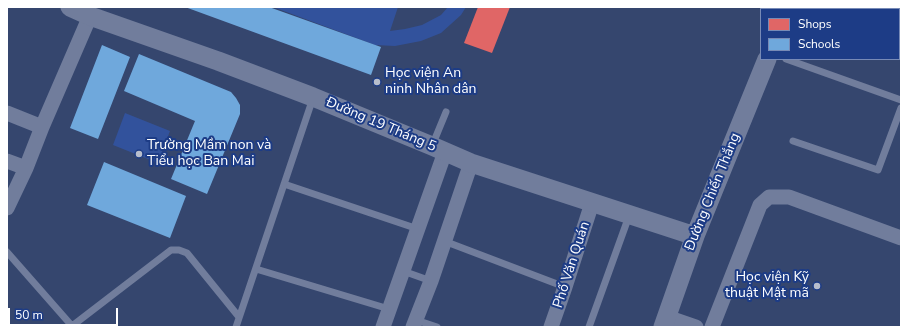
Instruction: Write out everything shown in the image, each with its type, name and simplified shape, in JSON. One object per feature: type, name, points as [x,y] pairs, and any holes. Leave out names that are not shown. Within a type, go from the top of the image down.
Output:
[{"type":"street","name":"Đường 19 Tháng 5","points":[[70,7],[90,16],[218,61],[313,97],[471,163],[695,236]]},
{"type":"street","points":[[7,208],[26,168],[90,16]]},
{"type":"street","name":"Đường Chiến Thắng","points":[[665,322],[695,236],[767,60]]},
{"type":"street","points":[[7,113],[42,127]]},
{"type":"street","points":[[383,327],[418,229],[439,149]]},
{"type":"street","points":[[7,161],[26,168]]},
{"type":"street","points":[[414,323],[431,281],[471,163]]},
{"type":"street","points":[[712,327],[760,205],[768,197],[789,198],[901,238]]},
{"type":"street","name":"Phố Văn Quán","points":[[551,327],[592,203]]},
{"type":"street","points":[[665,322],[696,327]]},
{"type":"lane","points":[[789,60],[901,100]]},
{"type":"lane","points":[[236,327],[313,97]]},
{"type":"lane","points":[[793,141],[878,170],[901,108]]},
{"type":"lane","points":[[439,149],[446,112]]},
{"type":"lane","points":[[284,184],[418,229]]},
{"type":"lane","points":[[590,327],[630,214]]},
{"type":"lane","points":[[444,241],[565,287]]},
{"type":"lane","points":[[7,252],[72,327],[171,250],[179,250],[187,253],[240,317]]},
{"type":"lane","points":[[256,270],[389,309]]},
{"type":"lane","points":[[403,271],[431,281]]},
{"type":"lane","points":[[414,323],[437,327]]},
{"type":"shaded area","points":[[273,7],[398,7],[390,31],[422,25],[441,15],[448,7],[466,7],[461,15],[441,33],[421,41],[395,46],[375,45]]},
{"type":"shaded area","points":[[125,113],[170,131],[158,163],[113,145]]},
{"type":"building: Shops","points":[[478,7],[510,7],[492,53],[464,43]]},
{"type":"building: Schools","points":[[185,7],[269,7],[381,47],[371,75]]},
{"type":"building: Schools","points":[[102,45],[130,57],[98,139],[70,128]]},
{"type":"building: Schools","points":[[139,54],[231,92],[240,105],[240,114],[207,194],[171,179],[195,121],[124,91]]},
{"type":"building: Schools","points":[[104,162],[186,196],[170,238],[87,205]]},
{"type":"place","name":"Học viện An ninh Nhân dân","points":[[377,82]]},
{"type":"place","name":"Trường Mầm non và Tiểu học Ban Mai","points":[[139,154]]},
{"type":"place","name":"Học viện Kỹ thuật Mật mã","points":[[817,286]]}]
